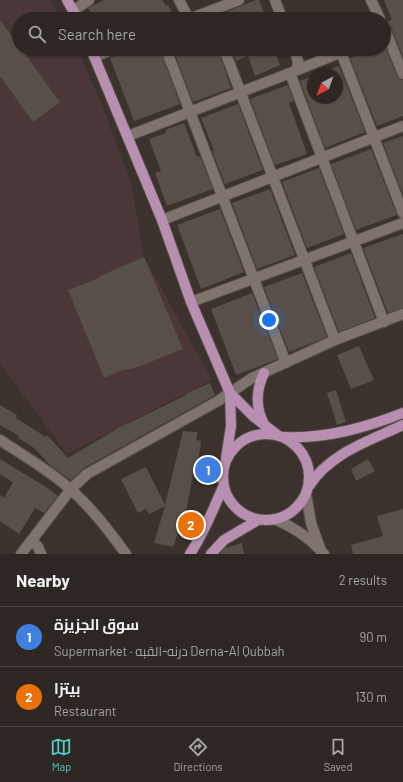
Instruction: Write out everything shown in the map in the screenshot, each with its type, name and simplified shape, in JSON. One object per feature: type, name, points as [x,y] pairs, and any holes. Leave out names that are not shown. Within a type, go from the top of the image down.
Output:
[{"type":"main road","points":[[68,0],[75,12]]},
{"type":"main road","points":[[93,56],[128,136],[162,220],[191,302],[230,393],[231,426],[223,469],[223,486],[208,522],[190,554]]},
{"type":"main road","points":[[264,373],[257,397],[259,412],[265,426]]},
{"type":"main road","points":[[230,393],[265,426],[299,450],[305,458],[308,468],[309,478],[307,491]]},
{"type":"main road","points":[[226,458],[236,446],[248,437],[263,434],[314,437],[337,434],[403,413]]},
{"type":"main road","points":[[223,486],[230,501],[237,510],[247,516],[258,520],[274,519],[284,516],[293,511],[301,503],[319,472],[334,459],[351,449],[403,425]]},
{"type":"main road","points":[[211,554],[224,540],[258,520]]},
{"type":"street","points":[[78,12],[89,0]]},
{"type":"street","points":[[179,0],[185,12]]},
{"type":"street","points":[[217,12],[239,0]]},
{"type":"street","points":[[275,0],[279,12]]},
{"type":"street","points":[[371,0],[377,12]]},
{"type":"street","points":[[391,45],[403,74]]},
{"type":"street","points":[[169,56],[286,363]]},
{"type":"street","points":[[227,56],[335,340]]},
{"type":"street","points":[[296,56],[298,62],[293,72],[322,157],[384,322]]},
{"type":"street","points":[[128,136],[333,56]]},
{"type":"street","points":[[347,56],[374,137],[403,213]]},
{"type":"street","points":[[162,220],[403,126]]},
{"type":"street","points":[[191,302],[403,223]]},
{"type":"street","points":[[22,554],[71,489],[87,474],[218,401],[245,382],[335,340],[403,314]]},
{"type":"street","points":[[0,440],[71,489],[103,524],[126,554]]},
{"type":"street","points":[[307,491],[311,523],[323,552]]},
{"type":"street","points":[[274,519],[287,524],[299,532],[323,552]]},
{"type":"street","points":[[32,540],[38,547],[41,554]]},
{"type":"shaded area","points":[[0,0],[50,0],[58,12],[12,12],[12,56],[80,56],[99,98],[131,182],[144,257],[212,380],[67,454],[0,364]]},
{"type":"building","points":[[104,0],[162,0],[166,6],[168,5],[172,12],[90,12],[88,8]]},
{"type":"building","points":[[259,0],[263,12],[226,12]]},
{"type":"building","points":[[384,0],[403,0],[403,57],[391,27],[391,12],[389,12]]},
{"type":"building","points":[[0,20],[12,36],[12,56],[26,56],[60,102],[33,122],[0,76]]},
{"type":"building","points":[[116,56],[163,56],[180,104],[134,121],[110,58]]},
{"type":"building","points":[[176,56],[220,56],[231,88],[193,102]]},
{"type":"building","points":[[234,56],[248,56],[236,61]]},
{"type":"building","points":[[248,56],[277,56],[280,65],[255,76]]},
{"type":"building","points":[[356,56],[389,56],[397,76],[399,79],[403,80],[403,116],[377,126],[350,58]]},
{"type":"building","points":[[343,76],[365,132],[325,148],[309,104],[343,104]]},
{"type":"building","points":[[307,78],[307,100],[300,81]]},
{"type":"building","points":[[288,85],[294,101],[289,103],[307,154],[275,165],[250,99]]},
{"type":"building","points":[[238,104],[263,170],[225,184],[201,118]]},
{"type":"building","points":[[184,123],[197,157],[200,156],[213,189],[167,206],[155,173],[161,171],[149,139],[166,133],[165,130]]},
{"type":"building","points":[[403,136],[403,195],[383,143]]},
{"type":"building","points":[[371,149],[397,215],[356,230],[331,164]]},
{"type":"building","points":[[319,168],[344,234],[307,248],[282,182]]},
{"type":"building","points":[[270,189],[295,255],[257,269],[232,203]]},
{"type":"building","points":[[220,209],[244,272],[201,289],[177,225]]},
{"type":"building","points":[[403,234],[403,308],[388,313],[363,248]]},
{"type":"building","points":[[351,253],[375,318],[339,332],[314,267]]},
{"type":"building","points":[[144,257],[183,349],[135,368],[120,371],[104,378],[68,290],[99,278],[100,276]]},
{"type":"building","points":[[302,273],[327,337],[289,352],[264,287]]},
{"type":"building","points":[[252,293],[278,359],[236,375],[211,309]]},
{"type":"building","points":[[359,346],[374,380],[351,389],[337,355]]},
{"type":"building","points":[[210,383],[215,395],[84,468],[71,480],[51,466],[34,448],[18,438],[19,436],[0,425],[0,405],[17,415],[16,418],[46,437],[47,435],[68,458],[125,424]]},
{"type":"building","points":[[336,390],[346,422],[337,425],[327,393]]},
{"type":"building","points":[[183,431],[198,432],[196,440],[201,441],[198,463],[195,463],[186,512],[173,547],[154,543],[165,506],[149,514],[146,509],[138,513],[121,479],[146,467],[165,505]]},
{"type":"building","points":[[0,459],[58,496],[44,513],[35,508],[19,534],[0,521],[0,495],[4,498],[13,482],[0,474]]},
{"type":"building","points":[[368,459],[375,471],[356,481],[351,469]]},
{"type":"building","points":[[403,509],[403,554],[353,554],[351,545],[383,536],[377,516]]},
{"type":"building","points":[[242,543],[244,554],[220,554],[225,548]]},
{"type":"place","name":"سوق الجزيزة","points":[[208,470]]},
{"type":"place","name":"بيتزا","points":[[191,525]]}]
